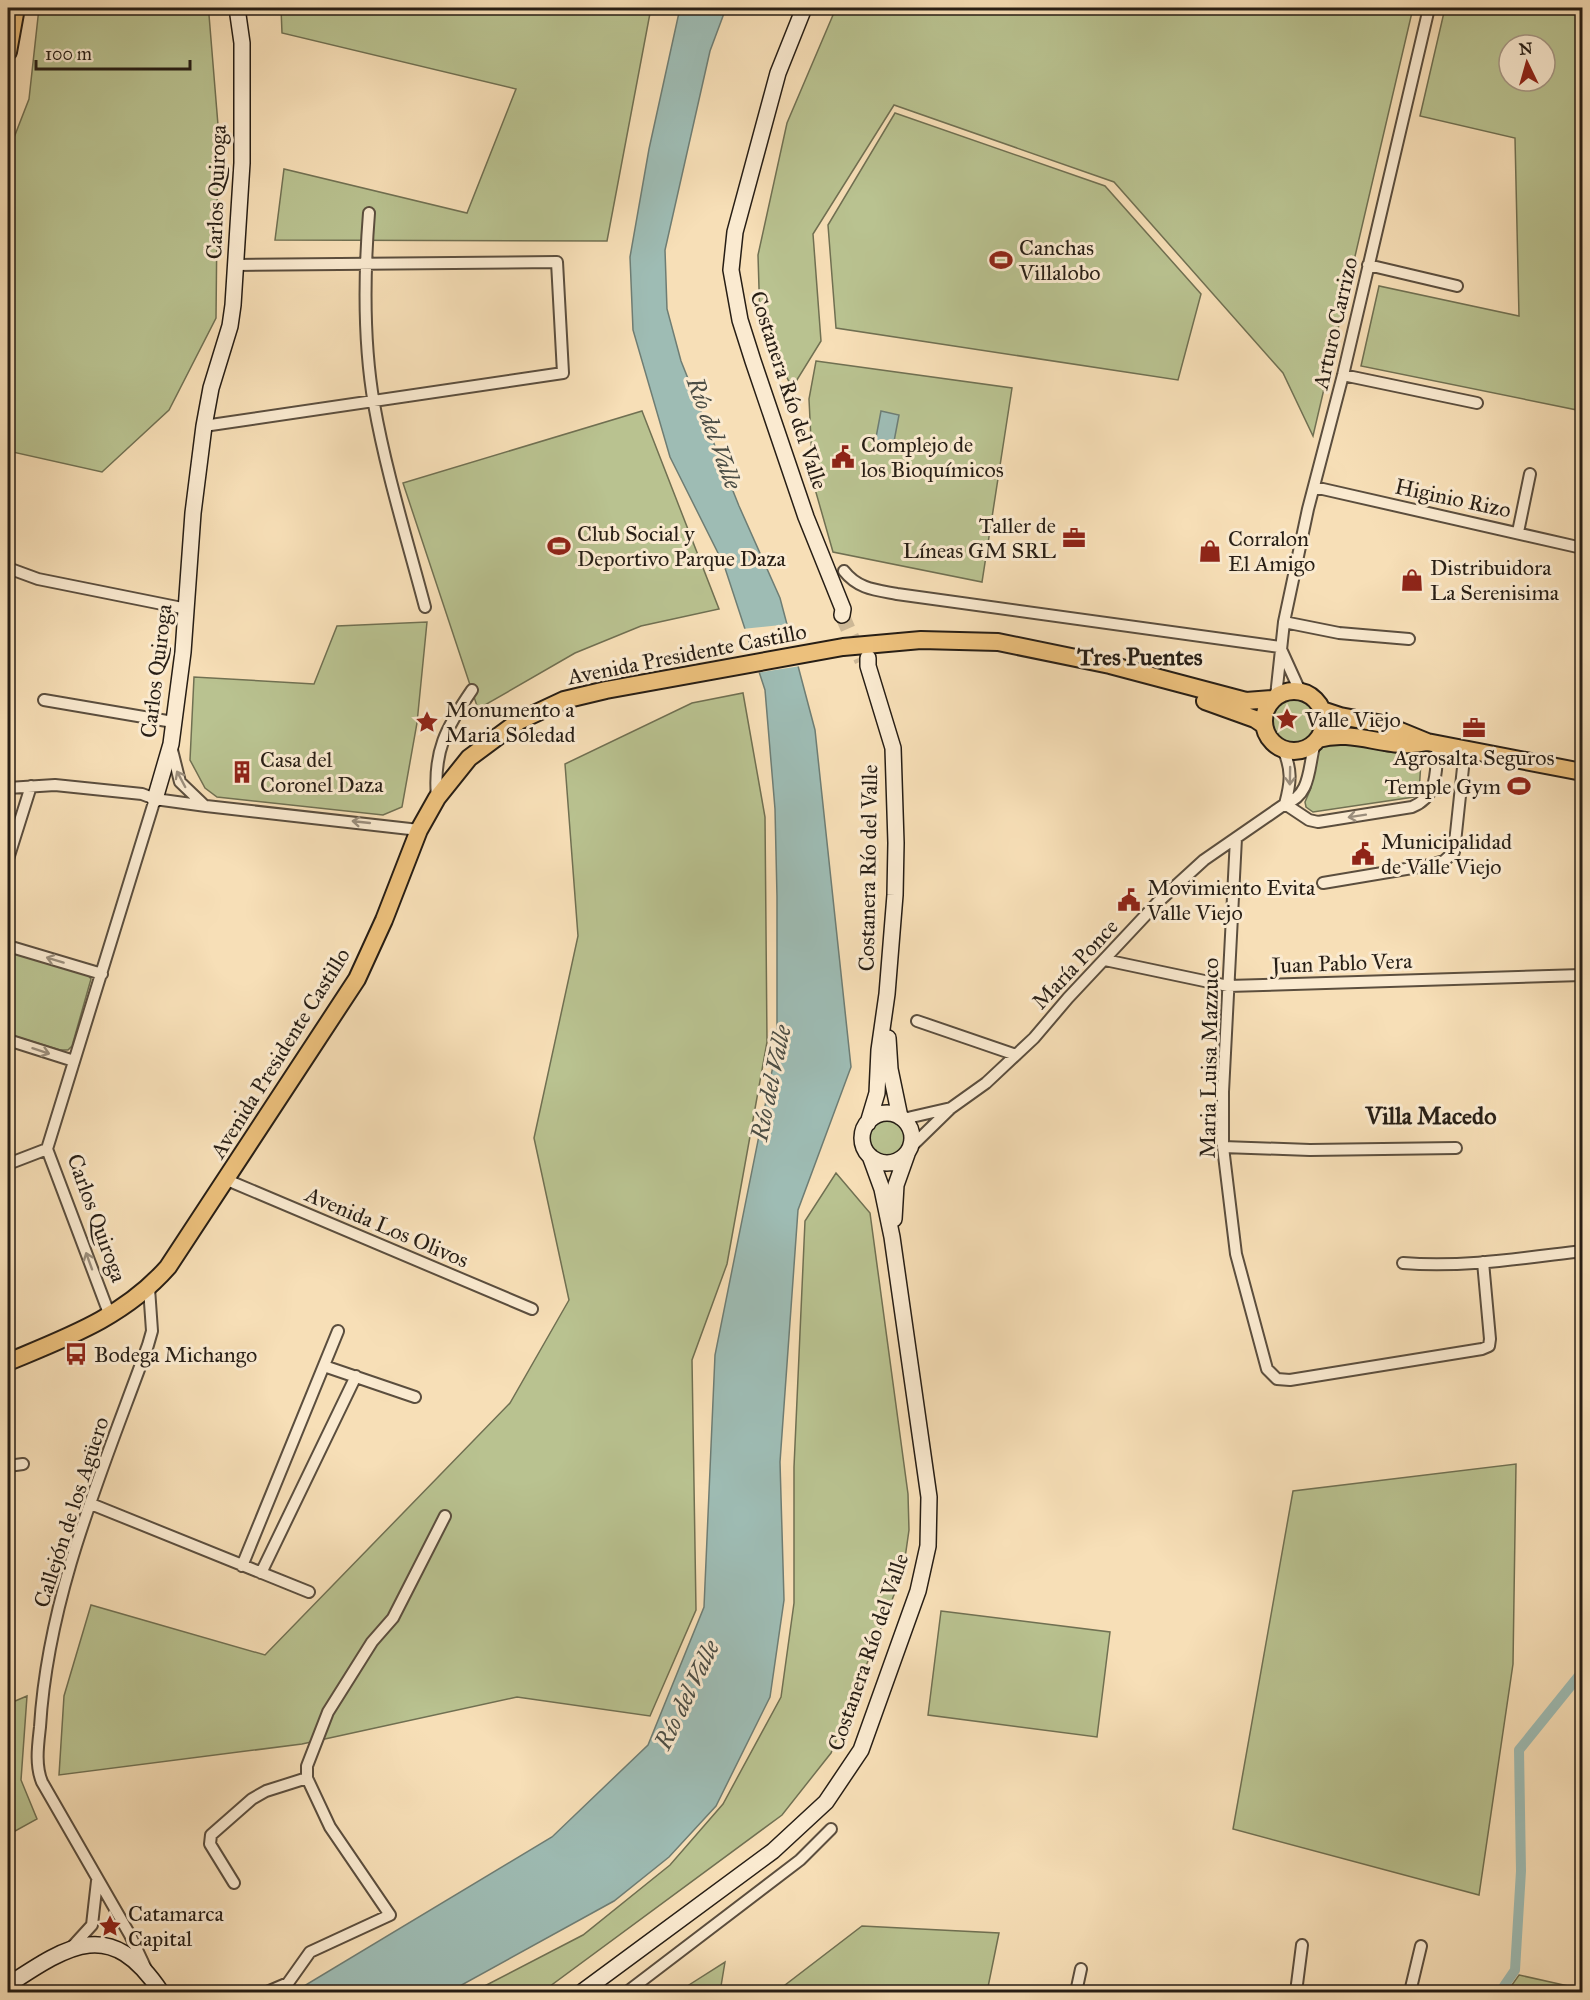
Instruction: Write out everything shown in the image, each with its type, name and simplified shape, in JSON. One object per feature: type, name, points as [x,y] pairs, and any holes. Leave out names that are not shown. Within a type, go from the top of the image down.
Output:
[{"type":"main road","points":[[8,52],[16,8]]},
{"type":"main road","name":"Carlos Quiroga","points":[[155,799],[171,744],[174,722],[187,609],[193,513],[204,426],[211,388],[230,326],[236,266],[242,142],[242,43],[237,8]]},
{"type":"main road","name":"Costanera Río del Valle","points":[[804,8],[778,73],[735,232],[731,270],[740,320],[753,361],[806,517],[844,612]]},
{"type":"main road","name":"Avenida Presidente Castillo","points":[[8,1362],[110,1316],[149,1288],[168,1267],[357,979],[384,920],[419,830],[451,777],[492,739],[543,708],[606,690],[721,667],[843,647],[900,641],[998,642],[1110,665],[1246,701],[1274,698]]},
{"type":"main road","name":"Avenida Presidente Castillo","points":[[956,641],[1196,698],[1250,716],[1264,725]]},
{"type":"main road","name":"Costanera Río del Valle","points":[[866,662],[890,729],[895,775],[895,895],[886,1002],[879,1050],[878,1093],[868,1122]]},
{"type":"main road","points":[[1317,741],[1324,728],[1322,710],[1311,696],[1300,691],[1290,691],[1274,698],[1266,708],[1264,725],[1267,736],[1283,749],[1299,751],[1317,741],[1342,735],[1408,746],[1432,743]]},
{"type":"main road","points":[[1322,710],[1340,716],[1383,724],[1432,743],[1582,772]]},
{"type":"main road","name":"Costanera Río del Valle","points":[[886,1002],[890,1070],[901,1118]]},
{"type":"main road","points":[[883,1114],[901,1118],[911,1130],[909,1151],[894,1162],[886,1163],[870,1156],[862,1138],[868,1122],[883,1114]]},
{"type":"main road","name":"Costanera Río del Valle","points":[[892,1237],[896,1185],[909,1151]]},
{"type":"main road","name":"Costanera Río del Valle","points":[[582,1992],[794,1834],[826,1802],[861,1750],[918,1590],[925,1565],[930,1528],[929,1497],[892,1237],[879,1179],[870,1156]]},
{"type":"main road","points":[[8,1985],[53,1956],[71,1948],[102,1945],[123,1951],[147,1971],[161,1992]]},
{"type":"street","name":"Arturo Carrizo","points":[[1274,698],[1284,622],[1314,488],[1343,375],[1429,8]]},
{"type":"street","points":[[369,213],[365,264],[366,330],[373,401],[425,607]]},
{"type":"street","points":[[204,426],[562,373],[557,262],[236,266]]},
{"type":"street","points":[[1368,266],[1457,286]]},
{"type":"street","points":[[1343,375],[1477,403]]},
{"type":"street","points":[[1518,532],[1530,474]]},
{"type":"street","name":"Higinio Rizo","points":[[1314,488],[1582,548]]},
{"type":"street","points":[[8,568],[38,579],[187,609]]},
{"type":"street","points":[[844,571],[852,581],[864,588],[897,594],[1280,647],[1300,691]]},
{"type":"street","points":[[1284,622],[1339,633],[1409,639]]},
{"type":"street","points":[[437,798],[435,773],[438,750],[452,719],[472,690]]},
{"type":"street","points":[[44,700],[174,722]]},
{"type":"street","name":"María Ponce","points":[[909,1151],[951,1108],[986,1083],[1016,1055],[1183,879],[1204,860],[1286,804],[1297,800],[1305,790],[1317,741]]},
{"type":"street","points":[[1283,749],[1291,766],[1292,780],[1286,804],[1309,820],[1318,822],[1412,807],[1425,801],[1432,792],[1432,743]]},
{"type":"street","points":[[171,744],[180,782],[206,806]]},
{"type":"street","points":[[1323,883],[1431,865],[1444,861],[1454,852],[1465,749]]},
{"type":"street","points":[[8,859],[31,786]]},
{"type":"street","points":[[8,788],[77,787],[142,794],[155,799],[206,806],[419,830]]},
{"type":"street","name":"Carlos Quiroga","points":[[110,1316],[47,1149],[155,799]]},
{"type":"street","name":"Maria Luisa Mazzuco","points":[[1236,838],[1223,1147],[1236,1254],[1267,1369],[1277,1379],[1290,1380],[1489,1346],[1483,1262]]},
{"type":"street","points":[[8,946],[102,974]]},
{"type":"street","name":"Juan Pablo Vera","points":[[1105,960],[1228,986],[1582,975]]},
{"type":"street","points":[[916,1021],[1016,1055]]},
{"type":"street","points":[[8,1040],[74,1062]]},
{"type":"street","name":"María Ponce","points":[[901,1118],[951,1108]]},
{"type":"street","points":[[1223,1147],[1310,1150],[1456,1148]]},
{"type":"street","points":[[8,1164],[47,1149]]},
{"type":"street","name":"Avenida Los Olivos","points":[[227,1180],[532,1309]]},
{"type":"street","points":[[1403,1263],[1430,1265],[1483,1262],[1582,1251]]},
{"type":"street","name":"Callejón de los Agüero","points":[[147,1971],[130,1935],[42,1782],[37,1762],[41,1699],[59,1599],[148,1345],[152,1331],[149,1288]]},
{"type":"street","points":[[242,1566],[338,1331]]},
{"type":"street","points":[[324,1366],[415,1397]]},
{"type":"street","points":[[261,1573],[356,1376]]},
{"type":"street","points":[[8,1466],[23,1464]]},
{"type":"street","points":[[91,1504],[309,1592]]},
{"type":"street","points":[[267,1992],[288,1983],[310,1952],[390,1915],[330,1827],[307,1778],[307,1766],[328,1712],[372,1642],[404,1600],[445,1516]]},
{"type":"street","points":[[234,1883],[210,1844],[212,1835],[252,1799],[266,1791],[307,1778]]},
{"type":"street","points":[[627,1992],[800,1860],[831,1829]]},
{"type":"street","points":[[71,1948],[92,1925],[97,1880]]},
{"type":"street","points":[[1296,1992],[1302,1945]]},
{"type":"street","points":[[1410,1992],[1421,1946]]},
{"type":"street","points":[[1076,1992],[1081,1969]]},
{"type":"street","points":[[161,1992],[167,1992]]},
{"type":"green space","points":[[39,8],[202,8],[209,15],[218,125],[216,318],[169,410],[102,472],[8,451],[8,153],[29,99]]},
{"type":"green space","points":[[281,8],[651,8],[607,241],[275,240],[284,169],[467,213],[516,89],[282,33]]},
{"type":"green space","points":[[836,8],[1413,8],[1313,436],[1283,373],[1114,182],[894,105],[813,234],[821,341],[792,388],[760,321],[758,255],[787,123]]},
{"type":"green space","points":[[1445,8],[1582,8],[1582,411],[1361,366],[1379,286],[1519,316],[1515,138],[1420,116]]},
{"type":"green space","name":"Canchas Villalobo","points":[[895,113],[1105,186],[1201,294],[1178,380],[836,328],[828,225]]},
{"type":"green space","name":"Complejo de los Bioquímicos","points":[[816,361],[1012,388],[982,582],[833,552],[813,482],[809,399]]},
{"type":"green space","name":"Club Social y Deportivo Parque Daza","points":[[642,411],[719,609],[641,626],[575,653],[478,709],[403,483]]},
{"type":"green space","points":[[427,622],[417,723],[402,807],[383,815],[217,797],[205,788],[190,760],[194,677],[314,684],[337,626]]},
{"type":"green space","points":[[743,693],[765,817],[767,1042],[727,1264],[692,1360],[696,1610],[650,1716],[517,1697],[302,1744],[59,1775],[64,1696],[91,1605],[265,1655],[510,1403],[569,1300],[534,1138],[578,936],[565,764],[692,703]]},
{"type":"green space","points":[[1294,699],[1303,700],[1310,705],[1315,712],[1315,730],[1310,737],[1303,742],[1294,743],[1285,742],[1278,737],[1273,730],[1272,721],[1273,712],[1278,705],[1285,700]]},
{"type":"green space","points":[[1323,743],[1375,743],[1384,751],[1417,757],[1421,761],[1419,793],[1414,797],[1313,812],[1306,807],[1305,802],[1311,788],[1314,758]]},
{"type":"green space","points":[[8,949],[88,975],[91,979],[72,1046],[68,1050],[60,1050],[8,1034]]},
{"type":"green space","points":[[888,1119],[896,1120],[902,1125],[907,1131],[907,1147],[902,1153],[896,1158],[888,1159],[880,1158],[874,1153],[869,1147],[868,1139],[869,1131],[874,1125],[880,1120]]},
{"type":"green space","points":[[836,1173],[870,1213],[908,1494],[909,1530],[903,1572],[831,1753],[782,1815],[542,1992],[473,1992],[583,1935],[670,1865],[723,1804],[781,1697],[794,1603],[794,1467],[805,1221]]},
{"type":"green space","points":[[1516,1464],[1513,1664],[1479,1895],[1233,1829],[1293,1491]]},
{"type":"green space","points":[[941,1611],[1110,1632],[1097,1737],[928,1715]]},
{"type":"green space","points":[[27,1696],[21,1780],[37,1819],[8,1835],[8,1704]]},
{"type":"green space","points":[[862,1926],[999,1933],[987,1992],[776,1992]]},
{"type":"green space","points":[[725,1962],[720,1992],[678,1992],[681,1990]]},
{"type":"green space","points":[[1519,1975],[1582,1989],[1582,1992],[1507,1992]]},
{"type":"water","name":"Río del Valle","points":[[680,8],[726,8],[710,51],[665,250],[667,309],[681,361],[739,506],[780,598],[815,730],[851,1067],[798,1210],[780,1462],[784,1600],[770,1697],[716,1806],[669,1857],[614,1901],[449,1992],[294,1992],[552,1837],[648,1745],[704,1607],[715,1355],[777,1046],[777,897],[775,809],[765,690],[724,565],[670,457],[633,330],[630,257],[649,149]]},
{"type":"water","points":[[881,411],[899,415],[892,452],[874,448]]},
{"type":"pier","points":[[790,624],[793,634],[745,639],[742,629]]},
{"type":"pier","points":[[795,641],[801,666],[756,673],[748,649]]},
{"type":"waterway","points":[[1500,1992],[1515,1970],[1521,1871],[1519,1750],[1582,1672]]},
{"type":"tunnel","points":[[842,615],[862,661]]},
{"type":"place","name":"Canchas Villalobo","points":[[1001,260]]},
{"type":"place","name":"Complejo de los Bioquímicos","points":[[843,457]]},
{"type":"place","name":"Taller de Líneas GM SRL","points":[[1074,538]]},
{"type":"place","name":"Club Social y Deportivo Parque Daza","points":[[559,546]]},
{"type":"place","name":"Corralon El Amigo","points":[[1210,551]]},
{"type":"place","name":"Distribuidora La Serenisima","points":[[1412,580]]},
{"type":"place","name":"Valle Viejo","points":[[1287,719]]},
{"type":"place","name":"Monumento a Maria Soledad","points":[[427,722]]},
{"type":"place","name":"Agrosalta Seguros","points":[[1474,728]]},
{"type":"place","name":"Casa del Coronel Daza","points":[[242,772]]},
{"type":"place","name":"Temple Gym","points":[[1519,786]]},
{"type":"place","name":"Municipalidad de Valle Viejo","points":[[1363,854]]},
{"type":"place","name":"Movimiento Evita Valle Viejo","points":[[1129,900]]},
{"type":"place","name":"Bodega Michango","points":[[76,1354]]},
{"type":"place","name":"Catamarca Capital","points":[[110,1926]]},
{"type":"district","name":"Tres Puentes","points":[[1140,657]]},
{"type":"district","name":"Villa Macedo","points":[[1431,1116]]}]
